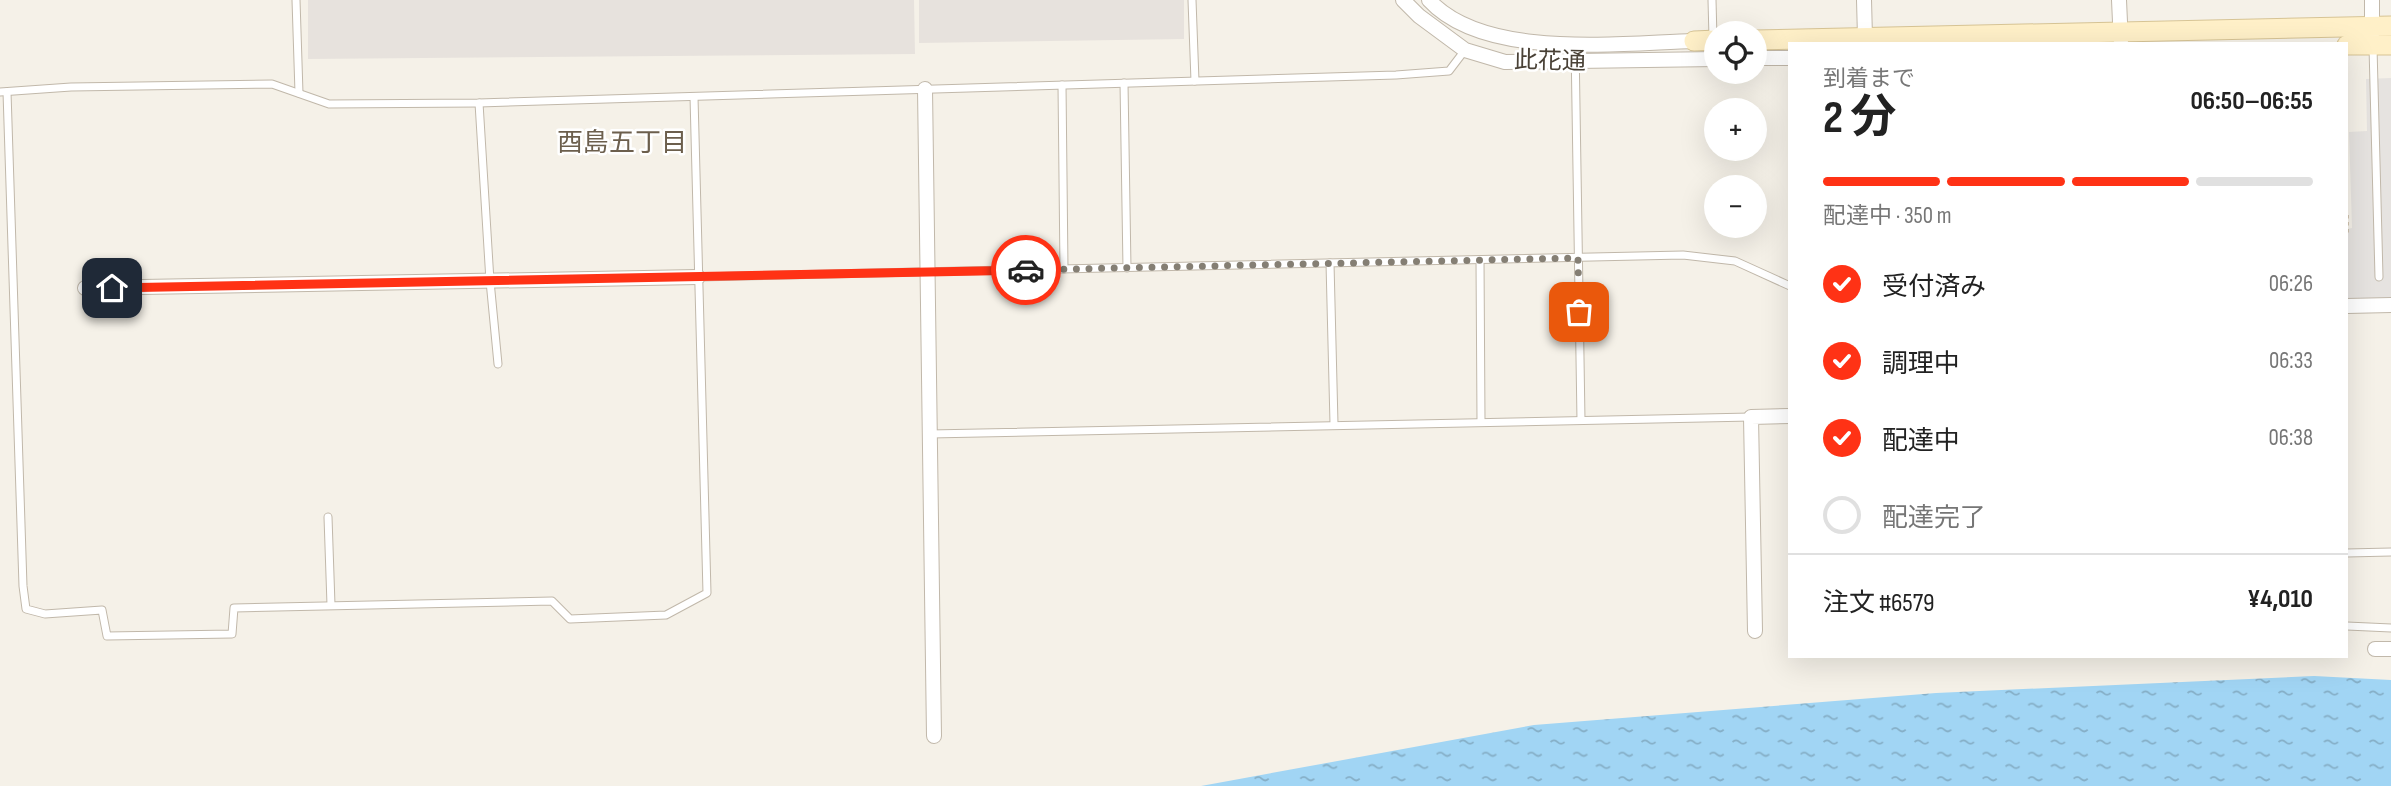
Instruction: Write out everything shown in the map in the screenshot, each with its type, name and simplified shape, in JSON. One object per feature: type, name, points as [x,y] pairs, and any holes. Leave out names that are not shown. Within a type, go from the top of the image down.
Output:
[{"type":"street","name":"此花通","points":[[1403,0],[1419,16],[1465,50],[1505,62],[1576,62],[1704,49]]},
{"type":"street","name":"此花通","points":[[1429,0],[1459,20],[1502,39],[1704,48]]},
{"type":"street","points":[[1864,0],[1864,37]]},
{"type":"street","points":[[2119,0],[2120,37]]},
{"type":"street","points":[[2372,0],[2382,35]]},
{"type":"street","points":[[1767,40],[2382,35]]},
{"type":"street","points":[[2348,46],[2382,35]]},
{"type":"street","points":[[1767,58],[1788,58]]},
{"type":"street","points":[[925,89],[934,736]]},
{"type":"street","points":[[85,288],[698,277]]},
{"type":"street","points":[[2348,306],[2391,305]]},
{"type":"street","points":[[1755,631],[1751,417],[1788,416]]},
{"type":"street","points":[[2375,649],[2391,649]]},
{"type":"lane","points":[[296,0],[299,93]]},
{"type":"lane","points":[[1192,0],[1195,81]]},
{"type":"lane","points":[[1712,0],[1712,21]]},
{"type":"lane","points":[[2379,277],[2382,35]]},
{"type":"lane","points":[[1575,43],[1581,420]]},
{"type":"lane","points":[[694,97],[707,593],[666,615],[570,619],[552,601],[234,608],[232,634],[107,636],[102,611],[45,614],[26,609],[3,92],[71,87],[272,84],[329,103],[479,103],[694,97],[1450,71],[1465,50]]},
{"type":"lane","points":[[1124,83],[1128,268]]},
{"type":"lane","points":[[1062,85],[1064,269]]},
{"type":"lane","points":[[479,103],[490,281],[499,364]]},
{"type":"lane","points":[[698,277],[1683,255],[1735,261],[1788,285]]},
{"type":"lane","points":[[1480,260],[1481,421]]},
{"type":"lane","points":[[1330,263],[1334,424]]},
{"type":"lane","points":[[930,434],[1751,417]]},
{"type":"lane","points":[[328,517],[331,605]]},
{"type":"lane","points":[[2348,553],[2391,552]]},
{"type":"lane","points":[[2348,626],[2391,628]]},
{"type":"shaded area","points":[[308,0],[914,0],[915,54],[308,59]]},
{"type":"shaded area","points":[[919,0],[1184,0],[1184,39],[919,43]]},
{"type":"shaded area","points":[[2391,78],[2391,298],[2348,299],[2348,229],[2352,228],[2349,132],[2367,131],[2366,79]]},
{"type":"water","points":[[2314,676],[2391,680],[2391,786],[1201,786],[1534,725],[1936,693]]},
{"type":"way so far","points":[[1026,270],[1578,258],[1579,312]]},
{"type":"district","name":"酉島五丁目","points":[[622,143]]},
{"type":"route","points":[[112,288],[1026,270]]}]
